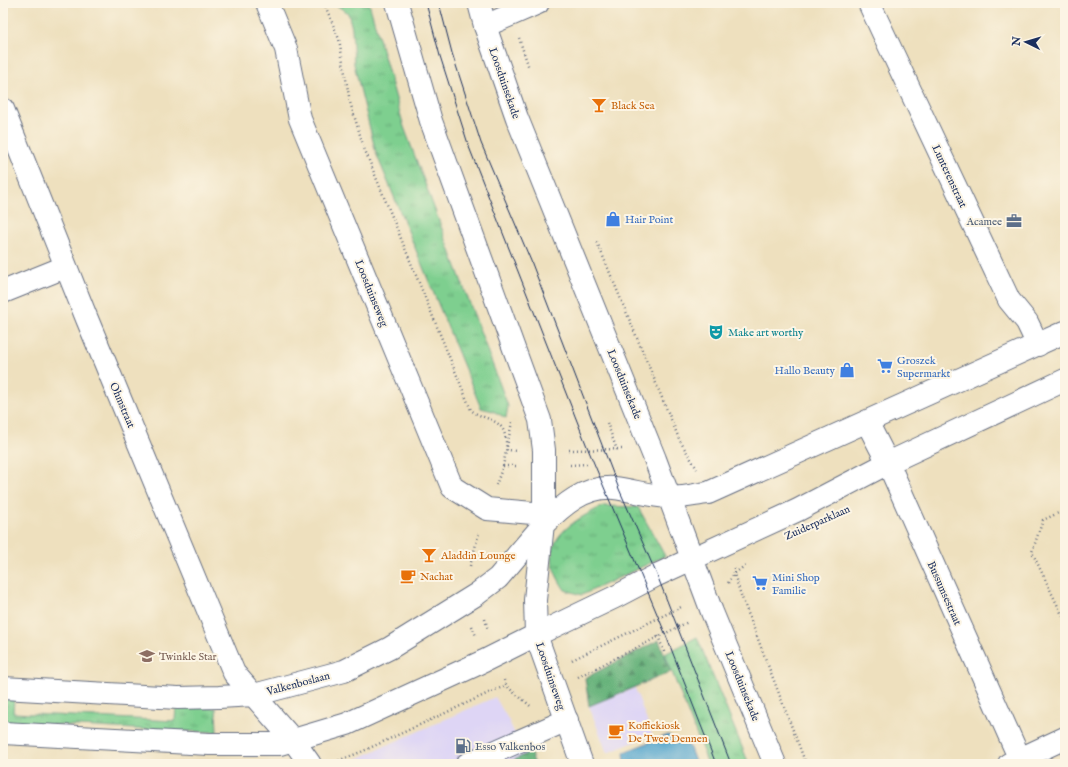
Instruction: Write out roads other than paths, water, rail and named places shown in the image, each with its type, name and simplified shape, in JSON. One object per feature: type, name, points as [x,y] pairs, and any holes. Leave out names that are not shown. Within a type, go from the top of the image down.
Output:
[{"type":"street","name":"Loosduinseweg","points":[[267,3],[286,49],[300,119],[452,487],[487,509],[544,520]]},
{"type":"street","name":"Loosduinseweg","points":[[397,3],[431,121],[540,420],[544,450],[544,520],[535,600],[536,635],[582,764]]},
{"type":"street","name":"Loosduinsekade","points":[[479,3],[485,26],[520,125],[649,444],[709,603],[775,764]]},
{"type":"street","points":[[485,26],[538,3]]},
{"type":"street","name":"Lunterenstraat","points":[[869,3],[1009,300],[1026,322],[1038,345]]},
{"type":"street","name":"Ohmstraat","points":[[3,109],[66,266],[234,673],[293,740],[310,764]]},
{"type":"street","points":[[3,292],[66,266]]},
{"type":"street","points":[[544,520],[569,501],[584,493],[598,490],[612,488],[670,498],[708,493],[1065,332]]},
{"type":"street","name":"Zuiderparklaan","points":[[536,635],[729,541],[798,510],[888,463],[1065,380]]},
{"type":"street","name":"Bussumsestraat","points":[[867,422],[888,463],[1017,762]]},
{"type":"street","name":"Valkenboslaan","points":[[3,688],[178,698],[254,695],[344,671],[390,648],[471,598],[498,578],[544,520]]},
{"type":"street","points":[[3,733],[224,744],[280,744],[347,724],[490,658],[536,635]]},
{"type":"street","points":[[467,764],[567,720]]},
{"type":"street","points":[[1017,762],[1065,738]]},
{"type":"water","points":[[668,735],[689,746],[696,764],[620,764],[625,762],[624,752]]},
{"type":"tram line","points":[[426,3],[440,56],[469,147],[588,449],[665,633],[716,764]]},
{"type":"tram line","points":[[439,3],[452,53],[481,143],[531,261],[619,489],[657,575],[731,764]]},
{"type":"place","name":"Black Sea","points":[[599,105]]},
{"type":"place","name":"Hair Point","points":[[613,219]]},
{"type":"place","name":"Acamee","points":[[1014,221]]},
{"type":"place","name":"Make art worthy","points":[[716,332]]},
{"type":"place","name":"Groszek Supermarkt","points":[[885,366]]},
{"type":"place","name":"Hallo Beauty","points":[[847,370]]},
{"type":"place","name":"Aladdin Lounge","points":[[429,555]]},
{"type":"place","name":"Nachat","points":[[408,576]]},
{"type":"place","name":"Mini Shop Familie","points":[[760,583]]},
{"type":"place","name":"Twinkle Star","points":[[147,656]]},
{"type":"place","name":"Koffiekiosk De Twee Dennen","points":[[616,731]]},
{"type":"place","name":"Esso Valkenbos","points":[[463,746]]}]
